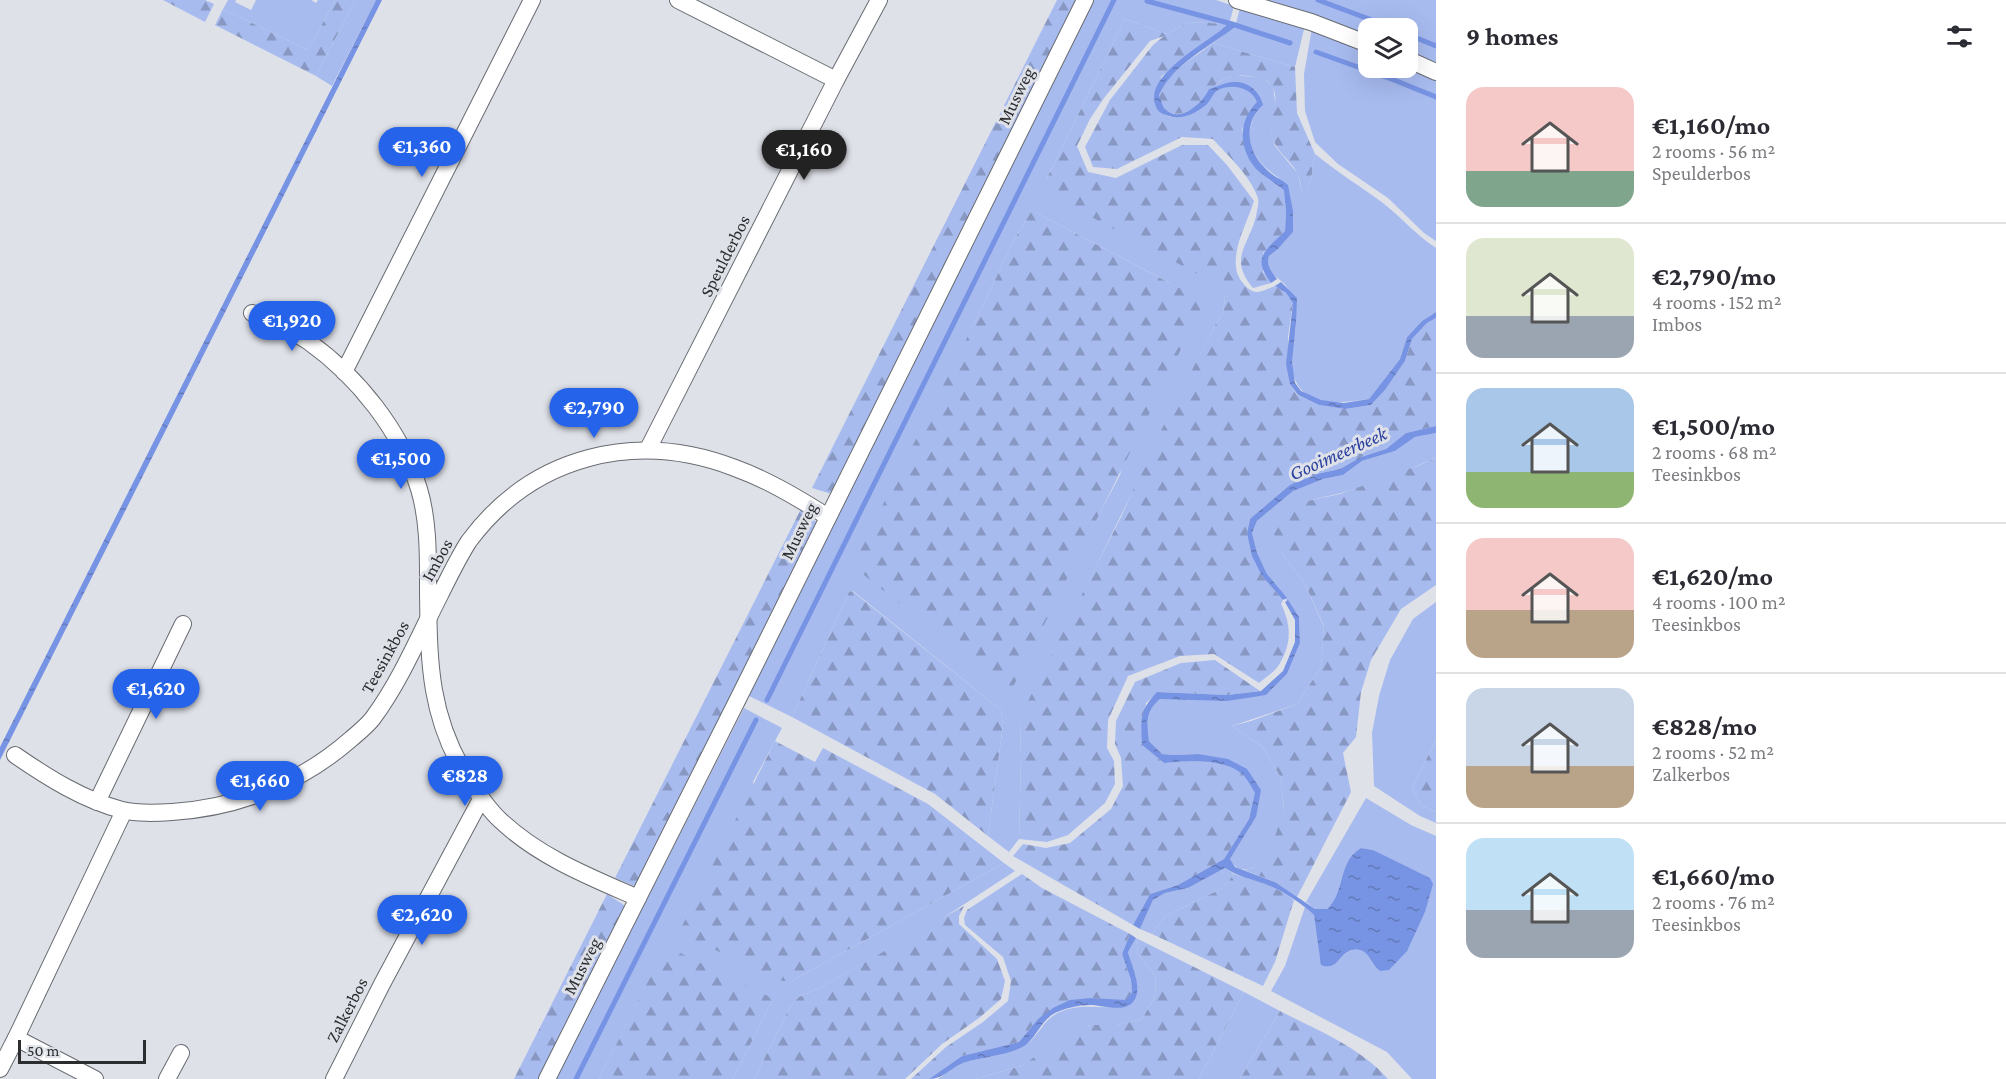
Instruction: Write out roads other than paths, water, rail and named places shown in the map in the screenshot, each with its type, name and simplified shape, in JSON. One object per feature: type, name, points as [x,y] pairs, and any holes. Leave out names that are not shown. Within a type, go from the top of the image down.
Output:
[{"type":"street","points":[[344,372],[532,0]]},
{"type":"street","points":[[678,0],[836,80]]},
{"type":"street","name":"Speulderbos","points":[[648,449],[879,0]]},
{"type":"street","name":"Musweg","points":[[546,1079],[1085,0]]},
{"type":"street","points":[[1237,0],[1311,22],[1358,40]]},
{"type":"street","points":[[1418,64],[1436,72]]},
{"type":"street","name":"Teesinkbos","points":[[15,755],[39,772],[97,802],[124,811],[156,813],[196,811],[240,802],[285,784],[337,752],[371,721],[397,682],[429,618],[427,540],[419,490],[408,459],[382,416],[344,372],[308,341],[252,313]]},
{"type":"street","name":"Imbos","points":[[429,618],[469,542],[510,498],[530,483],[572,462],[606,454],[648,449],[697,457],[734,467],[791,493],[828,517]]},
{"type":"street","points":[[429,618],[432,683],[438,714],[453,754],[481,800],[500,820],[535,848],[581,873],[638,898]]},
{"type":"street","points":[[97,802],[183,624]]},
{"type":"street","name":"Zalkerbos","points":[[334,1079],[382,984],[481,800]]},
{"type":"street","points":[[0,1069],[124,811]]},
{"type":"street","points":[[16,1038],[95,1079]]},
{"type":"street","points":[[167,1079],[181,1053]]},
{"type":"water","points":[[376,0],[382,0],[0,760],[0,747]]},
{"type":"water","points":[[1229,23],[1235,27],[1182,65],[1165,84],[1159,95],[1165,109],[1177,114],[1190,110],[1202,100],[1209,89],[1228,83],[1244,83],[1253,88],[1259,96],[1263,105],[1252,120],[1251,145],[1265,168],[1288,185],[1293,211],[1293,232],[1269,256],[1269,266],[1277,279],[1271,283],[1262,267],[1262,260],[1263,254],[1285,231],[1284,190],[1257,170],[1244,145],[1243,127],[1257,102],[1254,97],[1241,88],[1223,88],[1216,91],[1200,110],[1187,116],[1173,117],[1158,111],[1154,96],[1158,84],[1167,72]]},
{"type":"water","name":"Gooimeerbeek","points":[[1281,282],[1297,298],[1292,362],[1295,383],[1301,391],[1321,400],[1344,403],[1369,399],[1400,359],[1407,337],[1422,321],[1436,312],[1436,318],[1427,323],[1412,339],[1405,361],[1385,390],[1371,405],[1345,409],[1319,405],[1298,395],[1290,384],[1286,364],[1293,303],[1286,293],[1275,286]]},
{"type":"water","name":"Gooimeerbeek","points":[[1436,426],[1436,433],[1415,437],[1395,451],[1362,461],[1343,475],[1323,479],[1293,491],[1257,521],[1252,533],[1257,553],[1267,574],[1287,598],[1283,600],[1262,576],[1252,556],[1247,533],[1250,519],[1290,485],[1321,473],[1340,469],[1361,457],[1386,449],[1406,433]]},
{"type":"water","points":[[1288,600],[1299,617],[1300,643],[1287,674],[1266,695],[1227,701],[1160,699],[1149,713],[1149,741],[1162,754],[1198,754],[1228,759],[1247,769],[1261,790],[1256,817],[1230,859],[1235,867],[1275,882],[1315,909],[1327,909],[1333,902],[1348,861],[1361,848],[1373,850],[1430,878],[1433,884],[1425,912],[1407,951],[1389,970],[1380,971],[1366,953],[1358,949],[1347,952],[1331,966],[1321,965],[1314,915],[1297,901],[1278,890],[1225,868],[1188,888],[1165,893],[1153,900],[1140,929],[1133,925],[1150,894],[1178,885],[1224,859],[1249,819],[1255,793],[1245,777],[1228,766],[1207,762],[1164,763],[1142,745],[1144,711],[1157,692],[1227,695],[1261,691],[1283,671],[1295,642],[1295,620],[1285,602]]},
{"type":"water","points":[[1130,934],[1136,938],[1128,952],[1137,986],[1135,999],[1131,1004],[1122,1008],[1086,1005],[1063,1010],[1047,1020],[1031,1040],[1021,1048],[966,1062],[939,1077],[929,1079],[962,1056],[1019,1042],[1038,1019],[1053,1008],[1070,1000],[1091,998],[1126,1000],[1132,992],[1131,980],[1122,954]]},
{"type":"waterway","points":[[767,700],[1114,0]]},
{"type":"waterway","points":[[1318,0],[1366,18]]},
{"type":"waterway","points":[[1147,1],[1232,24],[1290,43]]},
{"type":"waterway","points":[[1418,39],[1436,46]]},
{"type":"waterway","points":[[1316,52],[1436,97]]},
{"type":"waterway","points":[[576,1079],[756,720]]}]
